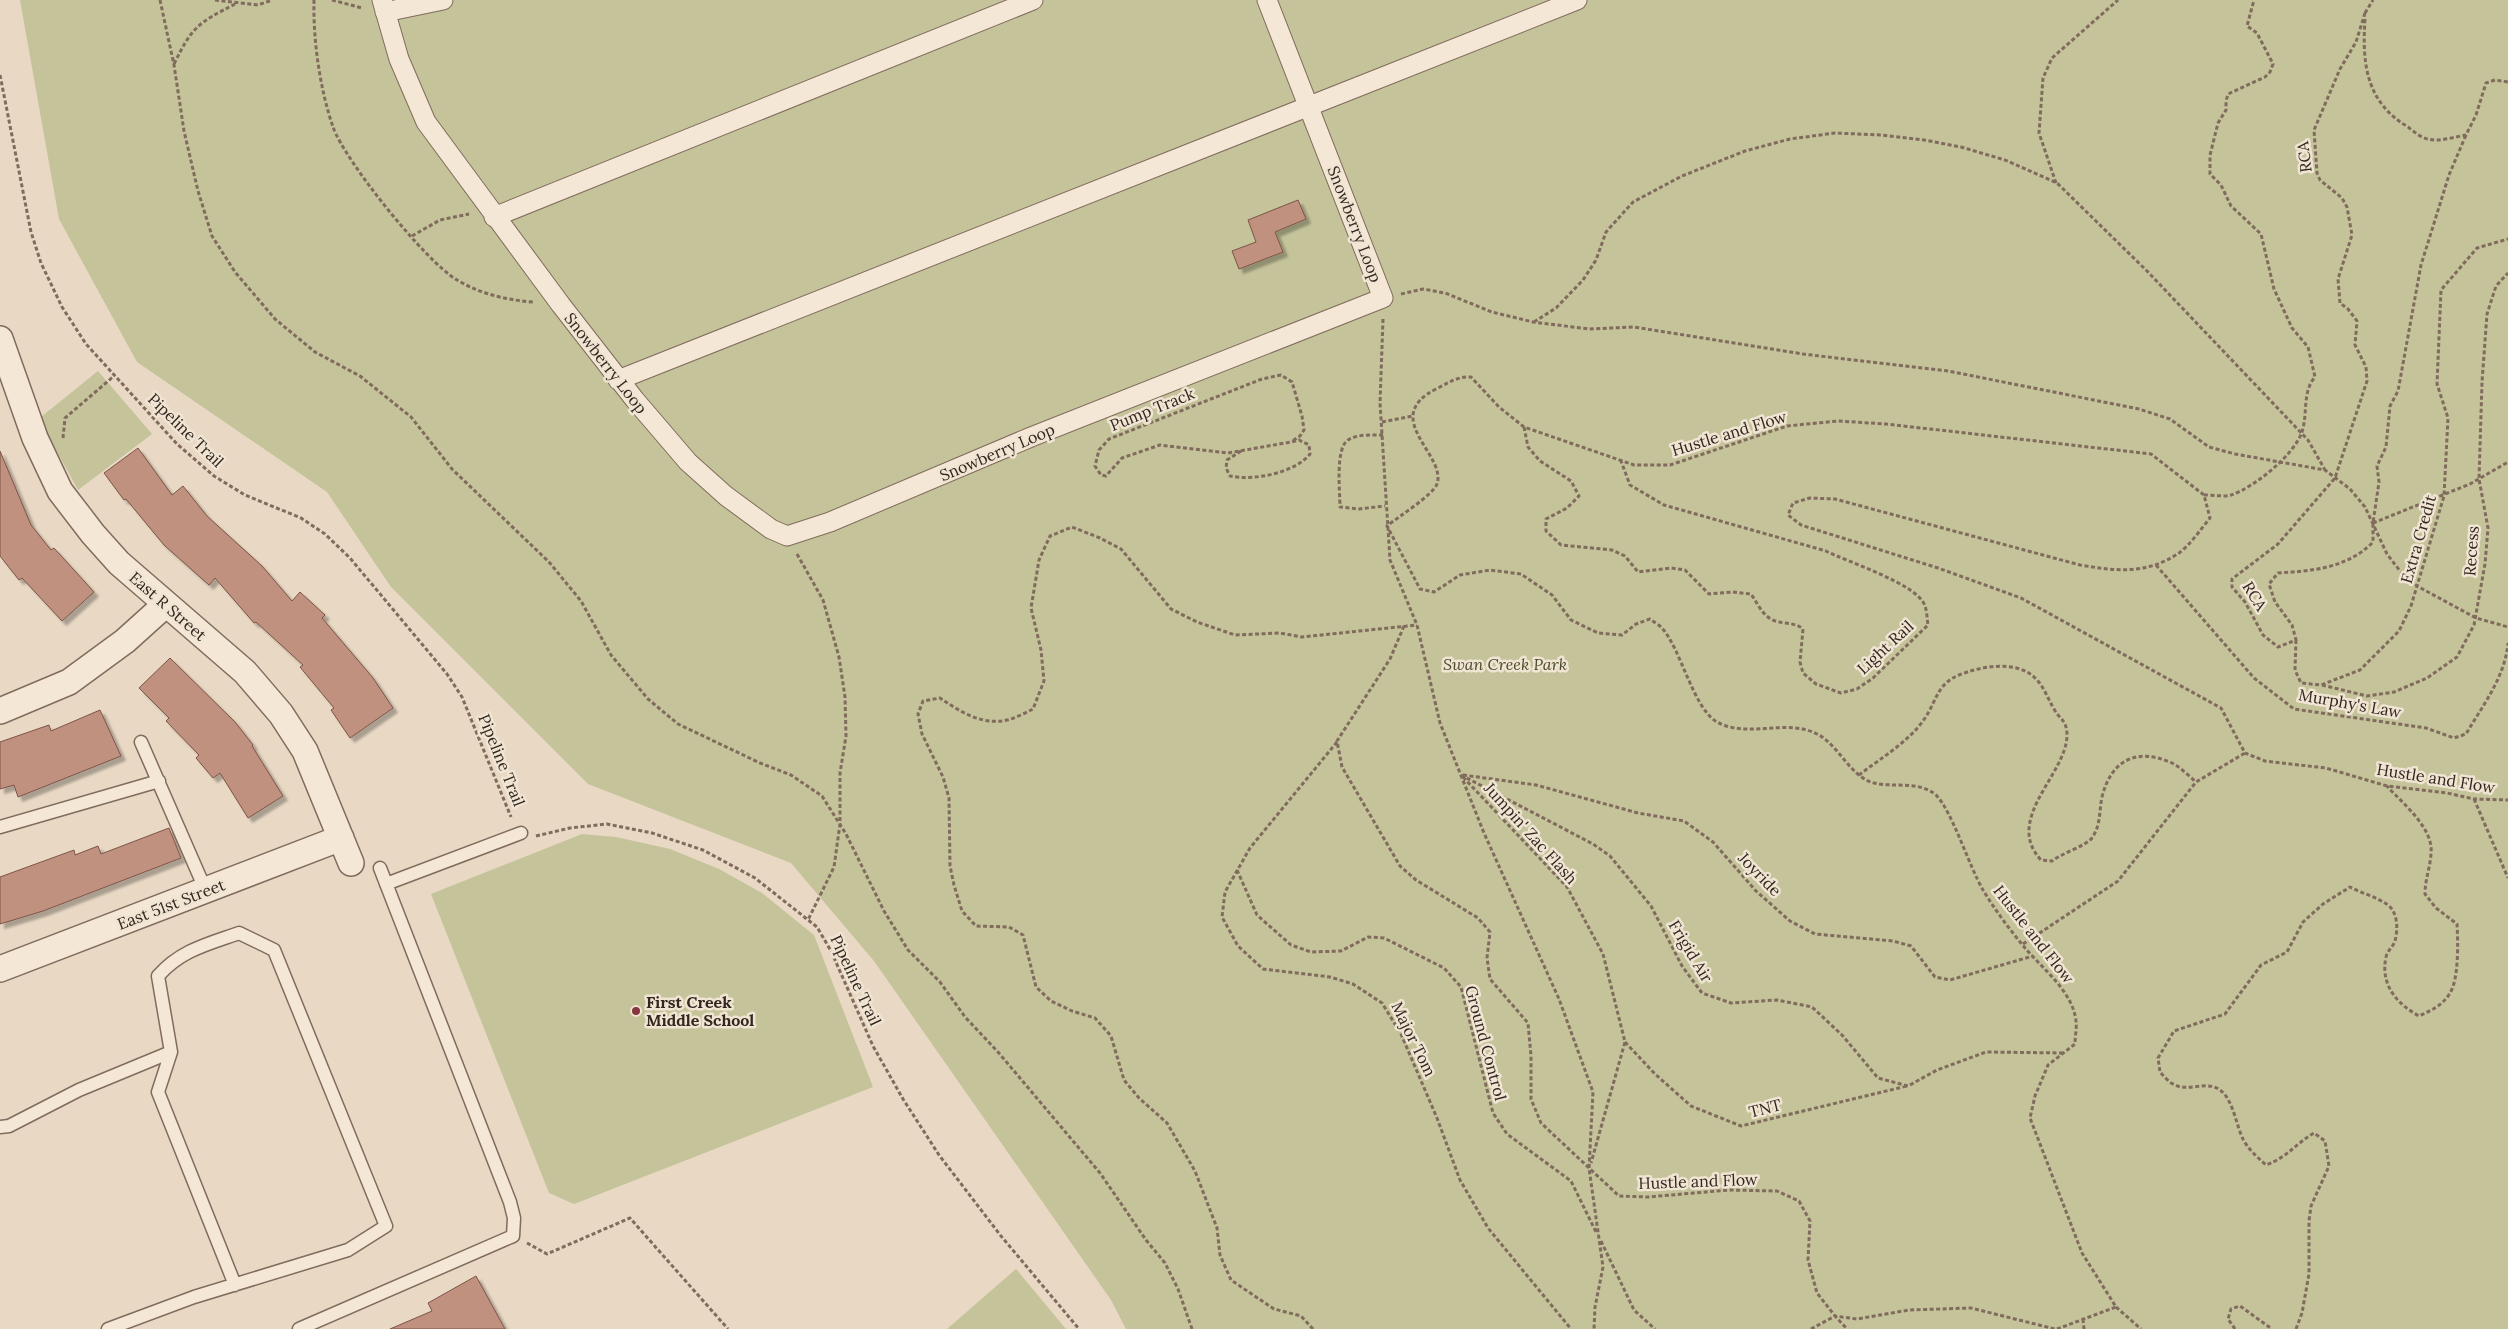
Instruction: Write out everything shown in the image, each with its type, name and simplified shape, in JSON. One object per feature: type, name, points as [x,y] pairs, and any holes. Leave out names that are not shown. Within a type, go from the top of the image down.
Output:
[{"type":"street","points":[[384,6],[444,0]]},
{"type":"street","points":[[494,217],[1033,0]]},
{"type":"street","name":"Snowberry Loop","points":[[384,6],[399,59],[426,122],[494,217],[618,380],[665,437],[688,462],[726,496],[771,529],[787,536],[830,522],[1032,437],[1383,298],[1267,0]]},
{"type":"street","points":[[618,380],[1577,0]]},
{"type":"street","name":"East R Street","points":[[0,339],[35,438],[60,491],[100,542],[165,605],[245,672],[281,714],[305,751],[351,863]]},
{"type":"street","points":[[0,710],[69,682],[118,647],[165,605]]},
{"type":"street","name":"East 51st Street","points":[[0,969],[341,838]]},
{"type":"lane","points":[[141,742],[206,891]]},
{"type":"lane","points":[[0,827],[160,782]]},
{"type":"lane","points":[[386,884],[521,833]]},
{"type":"lane","points":[[299,1329],[513,1236],[514,1218],[510,1202],[380,868]]},
{"type":"lane","points":[[108,1329],[194,1297],[235,1285],[348,1250],[386,1226],[274,950],[240,933],[193,949],[170,962],[158,976],[171,1052],[158,1092],[235,1285]]},
{"type":"lane","points":[[0,1127],[9,1126],[79,1090],[171,1052]]},
{"type":"path","points":[[160,0],[174,65],[184,131],[212,236],[235,272],[275,319],[315,352],[360,376],[411,417],[452,469],[549,562],[581,601],[611,655],[648,700],[678,724],[760,763],[791,775],[822,796],[840,824],[884,911],[908,950],[940,982],[965,1017],[998,1052],[1100,1174],[1146,1240],[1165,1263],[1178,1290],[1192,1329]]},
{"type":"path","points":[[214,0],[235,4],[258,5],[272,0]]},
{"type":"path","points":[[314,0],[318,53],[334,129],[349,157],[412,236],[438,267],[473,288],[503,300],[561,305]]},
{"type":"path","points":[[332,0],[384,6]]},
{"type":"path","points":[[2057,184],[2039,133],[2043,78],[2052,58],[2118,0]]},
{"type":"path","points":[[2023,944],[2118,881],[2196,782],[2244,753],[2221,708],[2022,598],[1938,568],[1801,524],[1788,516],[1793,503],[1810,498],[1835,499],[2080,565],[2122,572],[2156,565],[2180,553],[2210,518],[2204,495],[2230,496],[2249,486],[2281,462],[2297,444],[2307,412],[2308,385],[2314,377],[2308,347],[2292,328],[2274,289],[2261,234],[2231,206],[2221,185],[2210,174],[2209,164],[2218,124],[2226,110],[2228,94],[2265,77],[2270,72],[2273,64],[2257,33],[2248,26],[2254,0]]},
{"type":"path","points":[[2373,0],[2365,13],[2362,52],[2369,82],[2380,103],[2401,123],[2427,139],[2448,139],[2466,135],[2476,114],[2486,83],[2495,80],[2508,82]]},
{"type":"path","points":[[174,65],[186,38],[195,28],[235,4]]},
{"type":"path","name":"RCA","points":[[2365,13],[2356,42],[2340,69],[2314,130],[2317,173],[2320,180],[2342,198],[2347,207],[2352,235],[2338,286],[2340,303],[2348,309],[2357,321],[2355,345],[2366,368],[2367,381],[2335,478],[2278,544],[2232,579],[2232,587],[2245,602],[2263,634],[2278,647],[2296,640],[2292,625],[2275,602],[2269,584],[2278,573],[2331,567],[2361,555],[2373,542],[2373,523],[2378,482],[2377,466],[2386,447],[2390,406],[2398,391],[2421,265],[2449,175],[2466,135]]},
{"type":"path","name":"Pipeline Trail","points":[[0,75],[31,232],[41,263],[62,307],[86,344],[177,444],[214,476],[245,495],[301,518],[325,534],[350,558],[447,674],[462,697],[514,824],[521,833],[535,836],[570,828],[607,824],[652,833],[703,850],[755,878],[817,927],[831,951],[873,1046],[903,1099],[939,1155],[1001,1236],[1079,1329]]},
{"type":"path","points":[[1533,322],[1556,308],[1584,280],[1596,260],[1606,232],[1633,202],[1682,176],[1725,158],[1790,139],[1835,133],[1881,135],[1924,140],[1961,147],[2005,160],[2057,184],[2147,271],[2302,432],[2325,470],[2350,489],[2365,506],[2387,554],[2400,571],[2418,586],[2476,618],[2508,627]]},
{"type":"path","points":[[412,236],[440,220],[461,215],[477,213],[494,217]]},
{"type":"path","name":"Extra Credit","points":[[2321,685],[2360,670],[2399,631],[2411,606],[2444,496],[2448,418],[2437,384],[2441,290],[2476,248],[2508,239]]},
{"type":"path","name":"Recess","points":[[2321,685],[2366,696],[2394,692],[2427,678],[2458,656],[2474,625],[2485,564],[2488,528],[2479,479],[2482,382],[2487,314],[2496,286],[2508,272]]},
{"type":"path","points":[[1594,1329],[1595,1308],[1603,1267],[1589,1168],[1593,1092],[1559,999],[1484,833],[1440,723],[1417,625],[1390,560],[1385,506],[1380,403],[1383,298],[1423,289],[1445,293],[1492,312],[1533,322],[1589,329],[1634,327],[1803,354],[1974,375],[2139,409],[2170,419],[2210,447],[2235,454],[2325,470]]},
{"type":"path","name":"Pump Track","points":[[1281,375],[1292,382],[1302,416],[1304,430],[1300,436],[1291,442],[1228,453],[1160,444],[1122,458],[1106,476],[1101,475],[1095,466],[1099,450],[1109,439],[1262,379],[1281,375]]},
{"type":"path","points":[[65,445],[63,438],[65,418],[114,376]]},
{"type":"path","name":"Hustle and Flow","points":[[1413,416],[1417,403],[1424,395],[1456,378],[1472,377],[1499,408],[1524,427],[1634,465],[1670,465],[1787,426],[1838,421],[1886,424],[2151,454],[2204,495]]},
{"type":"path","points":[[1382,422],[1413,416],[1420,439],[1437,467],[1438,482],[1433,492],[1388,526]]},
{"type":"path","name":"Light Rail","points":[[1524,427],[1528,447],[1540,461],[1571,481],[1578,496],[1566,508],[1546,519],[1546,530],[1561,545],[1612,550],[1625,556],[1638,572],[1670,568],[1685,570],[1709,594],[1732,592],[1751,594],[1768,617],[1778,622],[1796,623],[1802,629],[1800,662],[1803,673],[1816,684],[1841,693],[1857,689],[1873,678],[1928,625],[1925,604],[1915,593],[1901,583],[1826,551],[1664,505],[1630,485],[1621,461]]},
{"type":"path","points":[[1383,435],[1365,435],[1348,440],[1341,449],[1340,507],[1359,509],[1385,506]]},
{"type":"path","points":[[1241,451],[1227,460],[1226,468],[1230,476],[1258,478],[1304,462],[1310,454],[1309,445],[1299,440],[1291,442]]},
{"type":"path","points":[[2373,523],[2444,496],[2508,462]]},
{"type":"path","name":"Hustle and Flow","points":[[1388,526],[1420,589],[1434,592],[1460,575],[1490,570],[1521,574],[1552,595],[1571,620],[1598,634],[1622,635],[1636,624],[1650,619],[1663,629],[1702,705],[1716,722],[1737,729],[1800,729],[1817,733],[1833,745],[1859,775],[1873,783],[1918,787],[1935,795],[1945,808],[1971,868],[1984,891],[2023,944],[2062,988],[2076,1020],[2075,1044],[2048,1065],[2035,1096],[2030,1118],[2082,1253],[2116,1306]]},
{"type":"path","points":[[1313,1329],[1301,1316],[1274,1309],[1231,1280],[1220,1255],[1216,1228],[1195,1171],[1167,1123],[1139,1098],[1124,1080],[1111,1036],[1095,1018],[1072,1011],[1051,1001],[1036,986],[1023,935],[1009,927],[976,926],[962,911],[950,866],[949,798],[943,778],[922,734],[918,714],[924,701],[940,698],[959,711],[980,720],[1006,721],[1033,709],[1044,681],[1041,650],[1031,608],[1039,560],[1050,536],[1072,527],[1121,549],[1171,609],[1197,622],[1235,635],[1280,633],[1302,637],[1417,625]]},
{"type":"path","points":[[787,536],[823,600],[838,657],[845,697],[846,736],[840,774],[840,824],[834,868],[808,920]]},
{"type":"path","name":"Murphy's Law","points":[[2156,565],[2254,678],[2294,709],[2426,728],[2454,738],[2466,734],[2494,687],[2506,659],[2508,643]]},
{"type":"path","points":[[1337,741],[1390,659],[1404,626]]},
{"type":"path","points":[[2296,640],[2295,670],[2301,683],[2321,685]]},
{"type":"path","points":[[1859,775],[1906,738],[1925,719],[1947,680],[1968,671],[1998,666],[2021,669],[2036,678],[2047,693],[2055,711],[2065,721],[2067,736],[2061,756],[2033,808],[2030,831],[2032,850],[2041,860],[2052,860],[2091,840],[2099,824],[2102,797],[2111,774],[2121,762],[2134,757],[2152,757],[2173,764],[2196,782]]},
{"type":"path","name":"Hustle and Flow","points":[[1337,741],[1342,767],[1400,866],[1416,880],[1478,918],[1490,932],[1487,958],[1490,979],[1528,1023],[1532,1056],[1531,1099],[1541,1123],[1619,1196],[1648,1197],[1729,1190],[1777,1191],[1799,1201],[1810,1221],[1808,1260],[1817,1293],[1847,1329]]},
{"type":"path","name":"Major Tom","points":[[1337,741],[1250,848],[1225,892],[1222,917],[1238,946],[1262,969],[1330,977],[1353,984],[1382,1003],[1400,1034],[1465,1188],[1488,1228],[1571,1329]]},
{"type":"path","name":"Hustle and Flow","points":[[2244,753],[2265,761],[2326,768],[2387,786],[2447,793],[2474,799],[2508,800]]},
{"type":"path","name":"Joyride","points":[[1460,774],[1536,785],[1638,813],[1684,821],[1714,842],[1756,891],[1790,921],[1815,934],[1893,941],[1912,946],[1935,977],[1950,980],[2033,956]]},
{"type":"path","name":"Jumpin' Zac Flash","points":[[1460,774],[1567,887],[1603,954],[1625,1042],[1589,1168]]},
{"type":"path","name":"Frigid Air","points":[[1460,774],[1593,844],[1610,856],[1651,906],[1682,966],[1702,993],[1731,1002],[1777,1000],[1812,1008],[1842,1034],[1878,1078],[1908,1086]]},
{"type":"path","points":[[2296,1329],[2302,1313],[2309,1274],[2311,1206],[2329,1166],[2325,1141],[2314,1133],[2304,1139],[2282,1159],[2266,1165],[2253,1154],[2243,1138],[2232,1108],[2220,1090],[2207,1085],[2189,1088],[2174,1085],[2160,1072],[2158,1058],[2174,1031],[2225,1014],[2261,965],[2287,952],[2302,922],[2323,904],[2350,887],[2389,906],[2397,920],[2395,942],[2386,956],[2385,974],[2391,992],[2404,1007],[2419,1016],[2436,1008],[2451,992],[2456,964],[2457,924],[2436,908],[2425,894],[2426,878],[2432,853],[2427,832],[2387,786]]},
{"type":"path","points":[[2474,799],[2508,878]]},
{"type":"path","name":"Ground Control","points":[[1237,870],[1257,915],[1292,945],[1311,952],[1341,951],[1368,937],[1384,938],[1444,968],[1461,987],[1492,1113],[1507,1134],[1571,1181],[1634,1310],[1655,1329]]},
{"type":"path","name":"TNT","points":[[1625,1042],[1655,1074],[1691,1106],[1741,1126],[1908,1086]]},
{"type":"path","points":[[1908,1086],[1937,1070],[1986,1052],[2063,1053]]},
{"type":"path","points":[[513,1236],[547,1254],[630,1218],[728,1329]]},
{"type":"path","points":[[1811,1329],[1835,1316],[1857,1319],[1909,1310],[1971,1308],[2056,1329],[2116,1306],[2141,1329]]},
{"type":"path","points":[[2235,1329],[2228,1319],[2232,1309],[2240,1306],[2272,1329]]},
{"type":"path","points":[[2083,1319],[2084,1329]]},
{"type":"green space","name":"Swan Creek Park","points":[[20,0],[2508,0],[2508,1329],[1126,1329],[1111,1300],[874,961],[791,863],[588,784],[391,587],[327,492],[137,362],[59,219]]},
{"type":"green space","points":[[98,371],[152,434],[78,490],[50,439],[41,417]]},
{"type":"green space","points":[[582,834],[616,837],[670,849],[719,869],[762,893],[814,935],[873,1087],[574,1204],[549,1193],[431,894]]},
{"type":"green space","points":[[1016,1269],[1066,1329],[947,1329]]},
{"type":"building","points":[[1298,200],[1306,219],[1275,232],[1283,252],[1239,269],[1232,251],[1256,242],[1248,220]]},
{"type":"building","points":[[138,448],[172,495],[183,486],[207,516],[262,566],[292,601],[300,592],[325,615],[322,618],[373,678],[393,708],[350,738],[331,710],[334,708],[300,667],[303,665],[256,622],[254,623],[215,578],[209,585],[164,545],[126,499],[124,500],[104,473]]},
{"type":"building","points":[[0,451],[31,525],[51,550],[54,548],[94,592],[62,621],[22,578],[19,580],[0,556]]},
{"type":"building","points":[[170,658],[235,722],[253,745],[283,796],[248,818],[220,773],[213,778],[196,758],[199,755],[166,721],[169,718],[139,688]]},
{"type":"building","points":[[100,710],[121,756],[18,797],[14,785],[0,789],[0,742],[49,725],[51,731]]},
{"type":"building","points":[[169,828],[181,858],[43,911],[0,924],[0,877],[74,850],[75,855],[98,846],[101,854]]},
{"type":"building","points":[[476,1276],[505,1329],[390,1329],[432,1311],[428,1303]]},
{"type":"place","name":"First Creek Middle School","points":[[636,1011]]}]
